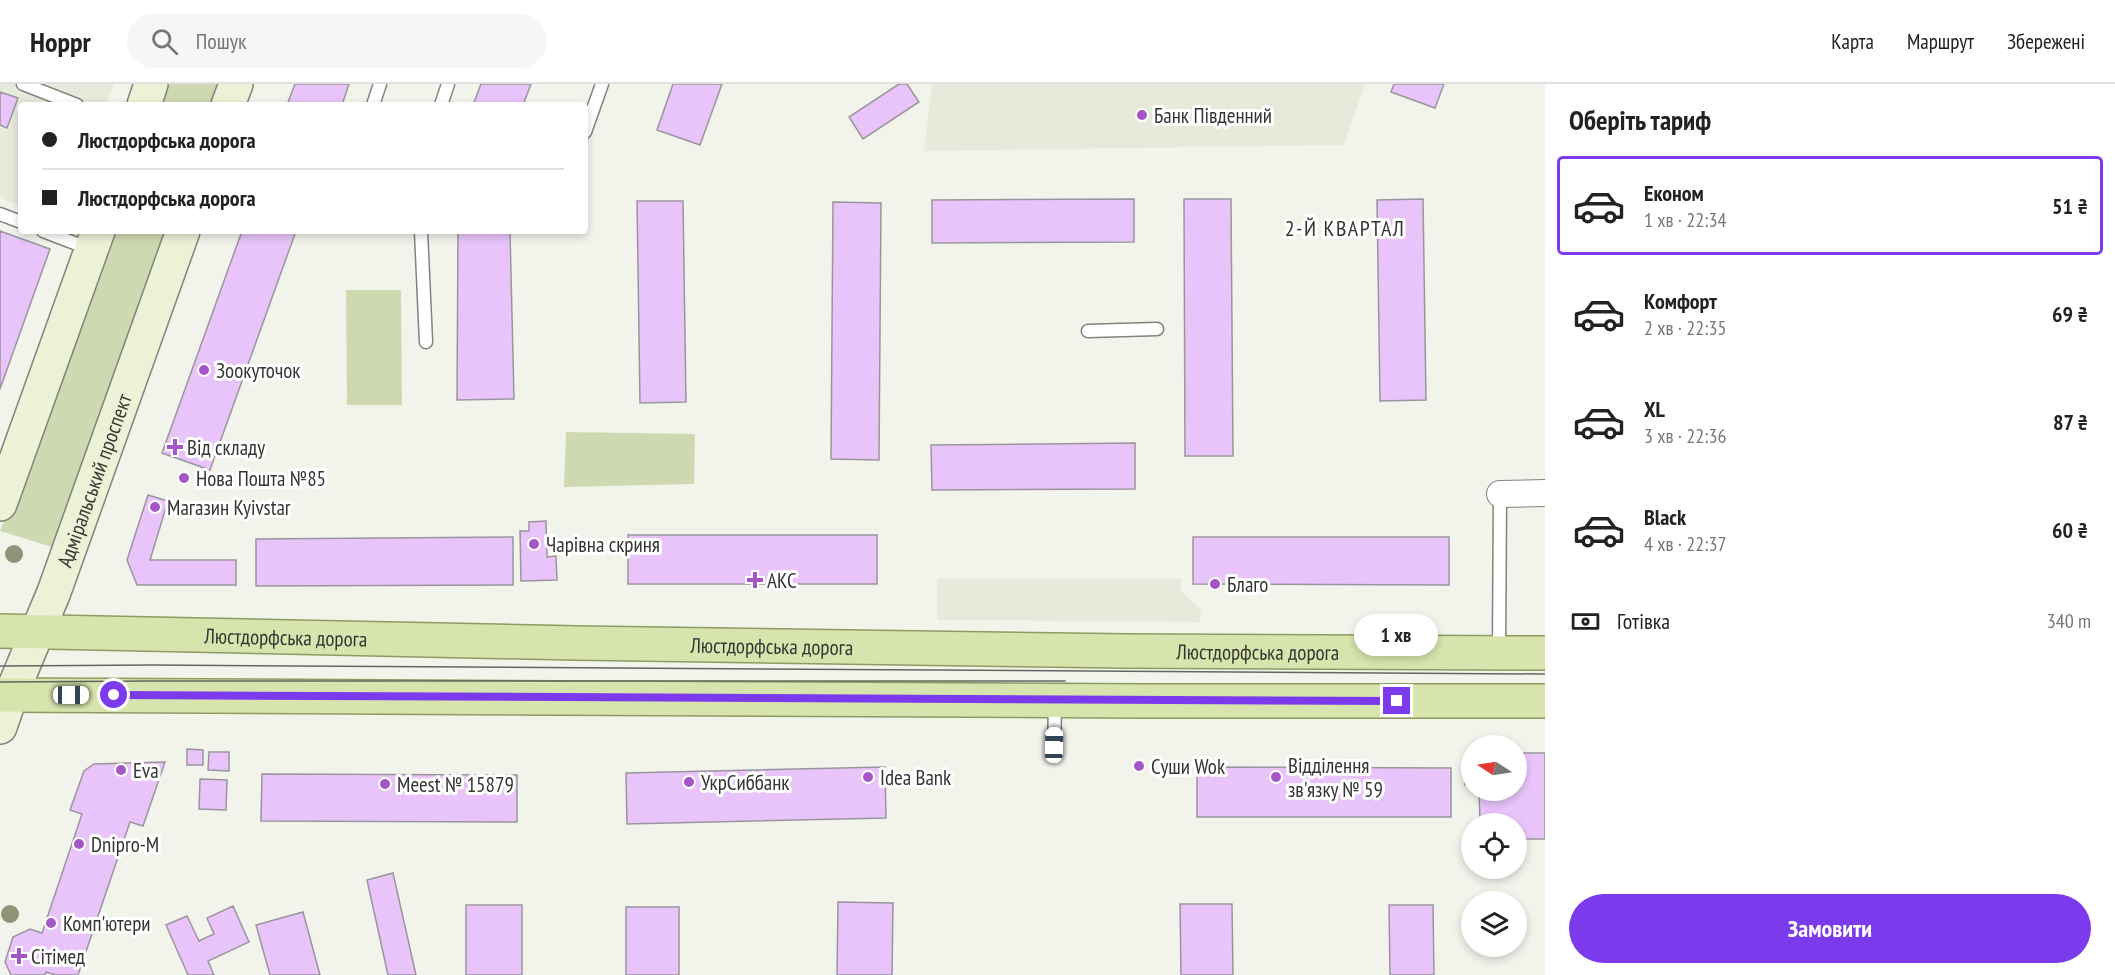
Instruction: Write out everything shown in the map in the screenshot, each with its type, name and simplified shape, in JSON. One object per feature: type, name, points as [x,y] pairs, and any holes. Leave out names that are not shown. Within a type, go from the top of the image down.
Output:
[{"type":"main road","points":[[145,102],[151,84]]},
{"type":"main road","points":[[229,102],[236,84]]},
{"type":"main road","name":"Адміральський проспект","points":[[0,727],[5,695],[38,633],[182,234]]},
{"type":"main road","points":[[0,504],[95,240]]},
{"type":"main road","name":"Люстдорфська дорога","points":[[0,631],[1125,651],[1545,653]]},
{"type":"main road","points":[[5,695],[1545,700]]},
{"type":"street","points":[[1500,494],[1545,493]]},
{"type":"lane","points":[[23,84],[69,102]]},
{"type":"lane","points":[[374,102],[380,84]]},
{"type":"lane","points":[[442,102],[448,84]]},
{"type":"lane","points":[[588,124],[602,84]]},
{"type":"lane","points":[[0,214],[18,221]]},
{"type":"lane","points":[[60,234],[95,240]]},
{"type":"lane","points":[[421,234],[426,342]]},
{"type":"lane","points":[[1088,330],[1157,329]]},
{"type":"lane","points":[[1499,653],[1500,494]]},
{"type":"lane","points":[[1054,756],[1055,700]]},
{"type":"shaded area","points":[[0,84],[114,84],[107,102],[18,102],[18,205],[0,198]]},
{"type":"shaded area","name":"Банк Південний","points":[[932,84],[1365,84],[1344,145],[924,151]]},
{"type":"shaded area","points":[[937,579],[1181,579],[1181,591],[1201,610],[1200,622],[937,620]]},
{"type":"green space","points":[[160,84],[219,84],[213,102],[153,102]]},
{"type":"green space","points":[[106,234],[165,234],[52,547],[0,531]]},
{"type":"green space","points":[[346,290],[401,290],[402,405],[347,405]]},
{"type":"green space","points":[[566,432],[695,434],[694,484],[564,487]]},
{"type":"building","points":[[295,84],[349,84],[343,102],[288,102]]},
{"type":"building","points":[[481,84],[531,84],[524,102],[474,102]]},
{"type":"building","points":[[673,84],[722,84],[700,145],[657,130]]},
{"type":"building","points":[[899,84],[907,84],[919,102],[863,139],[849,117]]},
{"type":"building","points":[[1394,84],[1444,84],[1435,108],[1391,92]]},
{"type":"building","points":[[0,92],[18,98],[7,128],[0,125]]},
{"type":"building","points":[[1134,199],[1134,242],[932,243],[932,200]]},
{"type":"building","points":[[1184,199],[1231,199],[1233,456],[1185,456]]},
{"type":"building","points":[[1423,199],[1426,400],[1380,401],[1377,200]]},
{"type":"building","points":[[637,201],[683,201],[686,402],[640,403]]},
{"type":"building","points":[[833,202],[881,203],[879,460],[831,459]]},
{"type":"building","points":[[0,231],[50,249],[0,389]]},
{"type":"building","points":[[241,234],[295,234],[210,470],[162,453]]},
{"type":"building","points":[[458,234],[510,234],[514,399],[457,400]]},
{"type":"building","points":[[1135,443],[1135,489],[932,490],[931,445]]},
{"type":"building","points":[[148,495],[168,501],[150,560],[236,560],[236,585],[137,585],[127,560]]},
{"type":"building","name":"Чарівна скриня","points":[[546,521],[547,557],[556,556],[557,580],[521,581],[520,531],[529,531],[529,522]]},
{"type":"building","points":[[628,535],[877,535],[877,584],[628,584]]},
{"type":"building","points":[[513,537],[513,585],[256,586],[256,539]]},
{"type":"building","points":[[1193,537],[1449,537],[1449,585],[1193,584]]},
{"type":"building","points":[[187,749],[203,750],[203,765],[187,765]]},
{"type":"building","points":[[209,752],[229,752],[229,771],[208,770]]},
{"type":"building","points":[[1527,753],[1545,753],[1545,839],[1527,839],[1527,813],[1480,813],[1479,801],[1527,801]]},
{"type":"building","points":[[165,762],[143,826],[130,822],[78,975],[56,975],[46,972],[45,975],[11,975],[5,962],[13,937],[30,929],[42,933],[82,814],[70,810],[84,771],[94,764]]},
{"type":"building","points":[[885,767],[886,818],[627,824],[626,773]]},
{"type":"building","points":[[1197,767],[1451,768],[1451,817],[1197,817]]},
{"type":"building","points":[[262,774],[517,775],[517,822],[261,821]]},
{"type":"building","points":[[200,779],[227,780],[226,810],[199,809]]},
{"type":"building","points":[[393,873],[416,975],[388,975],[367,880]]},
{"type":"building","points":[[838,902],[893,903],[892,975],[837,975]]},
{"type":"building","points":[[1180,904],[1232,904],[1233,975],[1181,975]]},
{"type":"building","points":[[466,905],[522,905],[522,975],[466,975]]},
{"type":"building","points":[[1389,905],[1433,905],[1434,975],[1390,975]]},
{"type":"building","points":[[233,906],[249,942],[208,961],[214,975],[188,975],[166,925],[187,916],[199,941],[214,934],[207,918]]},
{"type":"building","points":[[626,907],[679,907],[679,975],[626,975]]},
{"type":"building","points":[[303,912],[320,975],[270,975],[256,925]]},
{"type":"tram line","points":[[0,666],[1545,674]]},
{"type":"tram line","points":[[0,682],[1065,681]]},
{"type":"place","name":"Банк Південний","points":[[1142,115]]},
{"type":"place","name":"Зоокуточок","points":[[204,370]]},
{"type":"place","name":"Від складу","points":[[175,447]]},
{"type":"place","name":"Нова Пошта №85","points":[[184,478]]},
{"type":"place","name":"Магазин Kyivstar","points":[[155,507]]},
{"type":"place","name":"Чарівна скриня","points":[[534,544]]},
{"type":"place","name":"АКС","points":[[755,580]]},
{"type":"place","name":"Благо","points":[[1215,584]]},
{"type":"place","name":"Суши Wok","points":[[1139,766]]},
{"type":"place","name":"Eva","points":[[121,770]]},
{"type":"place","name":"Idea Bank","points":[[868,777]]},
{"type":"place","name":"Відділення зв'язку № 59","points":[[1276,777]]},
{"type":"place","name":"УкрСиббанк","points":[[689,782]]},
{"type":"place","name":"Meest № 15879","points":[[385,784]]},
{"type":"place","name":"Dnipro-M","points":[[79,844]]},
{"type":"place","name":"Комп'ютери","points":[[51,923]]},
{"type":"place","name":"Сітімед","points":[[19,956]]},
{"type":"district","name":"2-Й КВАРТАЛ","points":[[1345,228]]},
{"type":"route","points":[[114,695],[1397,701]]}]
